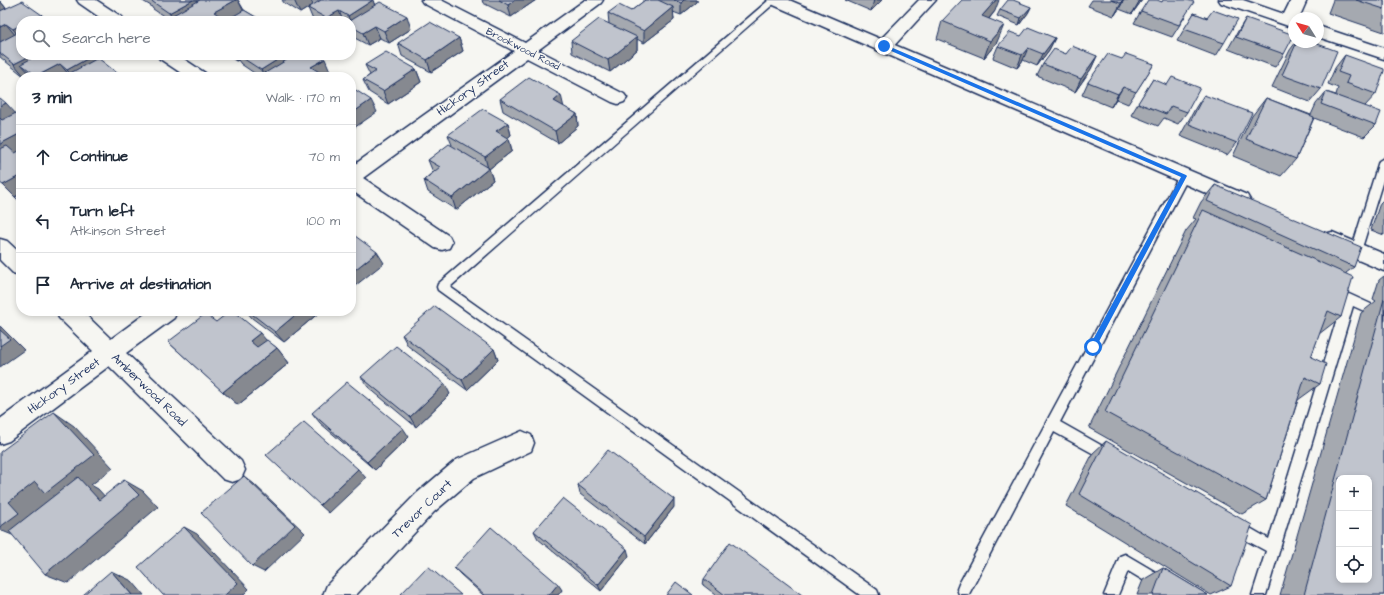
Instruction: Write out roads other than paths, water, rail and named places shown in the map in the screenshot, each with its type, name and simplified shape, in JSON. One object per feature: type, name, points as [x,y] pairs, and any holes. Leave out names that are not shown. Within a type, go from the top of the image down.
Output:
[{"type":"street","points":[[85,0],[109,16]]},
{"type":"street","name":"Brookwood Road","points":[[429,0],[618,98]]},
{"type":"street","name":"Hickory Street","points":[[356,173],[595,0]]},
{"type":"street","points":[[775,0],[1256,207]]},
{"type":"street","points":[[884,46],[928,0]]},
{"type":"street","points":[[1227,0],[1288,21]]},
{"type":"street","points":[[1295,12],[1299,0]]},
{"type":"street","points":[[1324,33],[1384,54]]},
{"type":"street","points":[[174,60],[192,72]]},
{"type":"street","points":[[356,183],[442,242]]},
{"type":"street","points":[[1313,232],[1384,263]]},
{"type":"street","points":[[0,247],[16,262]]},
{"type":"street","name":"Amberwood Road","points":[[72,316],[232,470]]},
{"type":"street","name":"Hickory Street","points":[[0,433],[159,316]]},
{"type":"street","name":"Trevor Court","points":[[337,595],[425,503],[465,469],[522,443]]},
{"type":"lane","points":[[775,0],[442,287],[872,595]]},
{"type":"lane","points":[[1356,251],[1384,161]]},
{"type":"lane","points":[[964,588],[1184,176]]},
{"type":"lane","points":[[1259,595],[1349,299],[1384,315]]},
{"type":"lane","points":[[1052,424],[1121,463]]},
{"type":"lane","points":[[1225,521],[1273,548]]},
{"type":"lane","points":[[1111,595],[1125,561],[1182,595]]}]
